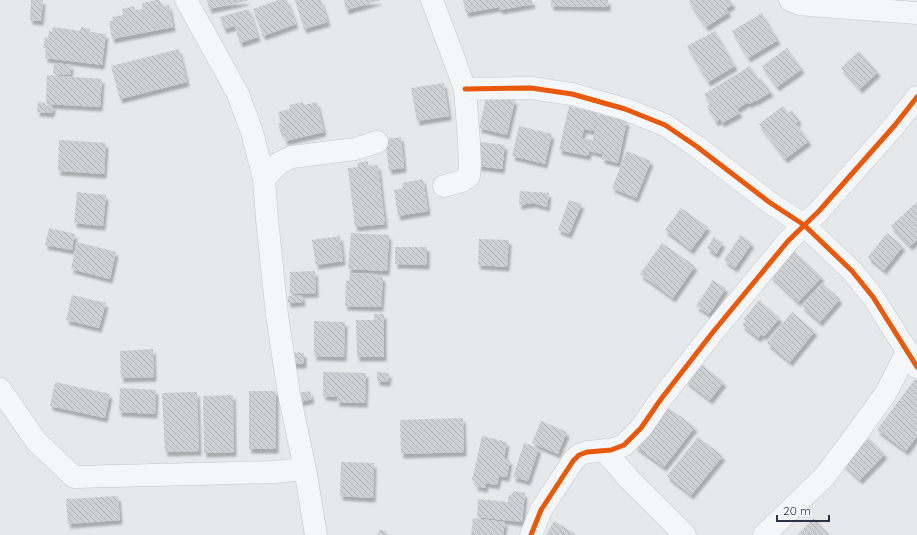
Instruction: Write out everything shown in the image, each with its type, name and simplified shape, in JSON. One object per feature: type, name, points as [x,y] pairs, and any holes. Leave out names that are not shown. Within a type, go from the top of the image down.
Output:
[{"type":"street","points":[[186,0],[238,94],[252,132],[264,179],[266,219],[289,394],[305,469],[316,535]]},
{"type":"street","points":[[432,0],[465,90],[469,142],[469,176],[462,181],[444,186]]},
{"type":"street","points":[[790,0],[800,4],[917,13]]},
{"type":"street","points":[[465,90],[531,88],[572,94],[626,109],[665,125],[696,146],[769,202],[804,225],[852,271],[873,297],[912,360],[824,477],[764,535]]},
{"type":"street","points":[[531,535],[541,510],[573,461],[579,455],[587,452],[612,450],[624,445],[641,428],[661,399],[713,332],[788,241],[818,211],[890,131],[917,98]]},
{"type":"street","points":[[264,179],[279,163],[292,157],[355,149],[377,142]]},
{"type":"street","points":[[0,389],[36,440],[74,477],[274,472],[305,469]]},
{"type":"street","points":[[604,450],[628,479],[685,535]]},
{"type":"building","points":[[31,0],[43,0],[41,21],[30,20]]},
{"type":"building","points":[[160,0],[162,7],[169,5],[173,27],[112,39],[109,21],[113,21],[112,17],[123,15],[122,9],[134,6],[135,10],[143,9],[142,3]]},
{"type":"building","points":[[207,0],[247,0],[247,1],[209,9]]},
{"type":"building","points":[[278,0],[287,0],[296,24],[263,36],[253,9]]},
{"type":"building","points":[[295,0],[321,0],[328,22],[304,29]]},
{"type":"building","points":[[344,0],[381,0],[346,10]]},
{"type":"building","points":[[463,0],[532,0],[533,4],[500,10],[499,7],[466,13]]},
{"type":"building","points":[[551,0],[608,0],[608,7],[551,6]]},
{"type":"building","points":[[691,0],[730,0],[733,4],[726,9],[729,12],[706,27],[689,2]]},
{"type":"building","points":[[249,9],[258,37],[240,43],[235,26],[224,29],[220,17]]},
{"type":"building","points":[[762,13],[778,40],[748,58],[732,31]]},
{"type":"building","points":[[53,27],[80,31],[81,27],[90,29],[90,32],[106,34],[102,65],[45,58],[46,48],[43,48],[45,37],[48,38],[49,31],[52,32]]},
{"type":"building","points":[[715,31],[735,66],[708,82],[687,46]]},
{"type":"building","points":[[787,48],[802,69],[777,87],[762,66]]},
{"type":"building","points":[[179,49],[187,82],[120,99],[111,66]]},
{"type":"building","points":[[859,51],[878,72],[860,89],[841,68]]},
{"type":"building","points":[[54,63],[71,65],[70,75],[53,74]]},
{"type":"building","points":[[750,66],[758,79],[761,78],[771,92],[756,101],[749,104],[748,102],[737,109],[740,113],[722,123],[720,119],[716,122],[707,106],[710,104],[704,94]]},
{"type":"building","points":[[47,75],[102,79],[100,107],[46,104]]},
{"type":"building","points":[[444,83],[449,116],[417,121],[411,88]]},
{"type":"building","points":[[487,94],[515,100],[507,135],[479,128]]},
{"type":"building","points":[[38,102],[53,106],[52,113],[37,112]]},
{"type":"building","points":[[303,102],[304,105],[317,102],[324,132],[285,141],[283,132],[281,133],[278,124],[281,123],[278,112],[290,109],[289,105]]},
{"type":"building","points":[[569,106],[598,113],[594,131],[584,129],[582,138],[592,140],[588,156],[559,150]]},
{"type":"building","points":[[783,106],[788,113],[792,110],[799,120],[796,123],[809,141],[785,159],[759,124]]},
{"type":"building","points":[[599,114],[627,121],[618,163],[602,159],[603,154],[590,151]]},
{"type":"building","points":[[519,126],[552,134],[545,164],[512,156]]},
{"type":"building","points":[[401,137],[404,168],[389,170],[385,139]]},
{"type":"building","points":[[59,140],[106,143],[104,174],[58,171]]},
{"type":"building","points":[[480,142],[505,145],[502,169],[478,166]]},
{"type":"building","points":[[627,151],[651,161],[636,198],[612,188]]},
{"type":"building","points":[[368,161],[368,166],[378,165],[385,224],[355,227],[348,168],[358,167],[357,163]]},
{"type":"building","points":[[423,179],[428,211],[398,216],[394,190],[403,188],[402,183]]},
{"type":"building","points":[[520,191],[549,193],[547,207],[533,203],[519,205]]},
{"type":"building","points":[[77,192],[106,195],[103,226],[74,223]]},
{"type":"building","points":[[569,200],[582,204],[569,234],[558,230]]},
{"type":"building","points":[[917,202],[917,240],[910,246],[891,226]]},
{"type":"building","points":[[681,208],[708,227],[691,250],[665,230]]},
{"type":"building","points":[[49,228],[75,234],[72,250],[45,245]]},
{"type":"building","points":[[351,233],[389,235],[387,271],[348,269]]},
{"type":"building","points":[[887,233],[903,246],[884,270],[868,257]]},
{"type":"building","points":[[741,235],[752,243],[735,268],[724,260]]},
{"type":"building","points":[[340,236],[343,261],[316,265],[312,240]]},
{"type":"building","points":[[714,237],[723,243],[716,254],[707,248]]},
{"type":"building","points":[[479,239],[509,240],[507,267],[478,265]]},
{"type":"building","points":[[77,242],[116,252],[110,279],[71,269]]},
{"type":"building","points":[[662,243],[695,266],[673,298],[640,274]]},
{"type":"building","points":[[395,247],[427,247],[427,265],[395,264]]},
{"type":"building","points":[[793,250],[822,277],[798,302],[770,275]]},
{"type":"building","points":[[315,271],[316,293],[290,294],[290,272]]},
{"type":"building","points":[[350,273],[374,274],[374,276],[383,277],[381,307],[345,306],[346,281],[349,281]]},
{"type":"building","points":[[713,280],[726,288],[709,314],[696,306]]},
{"type":"building","points":[[822,283],[840,299],[820,322],[802,306]]},
{"type":"building","points":[[72,295],[106,303],[99,328],[66,320]]},
{"type":"building","points":[[302,295],[303,302],[288,303],[288,296]]},
{"type":"building","points":[[759,300],[780,318],[764,336],[761,334],[758,338],[742,325],[746,321],[744,319]]},
{"type":"building","points":[[792,312],[815,331],[790,362],[767,343]]},
{"type":"building","points":[[374,314],[384,314],[384,357],[357,357],[356,320],[374,320]]},
{"type":"building","points":[[314,321],[345,322],[344,357],[314,356]]},
{"type":"building","points":[[153,349],[154,377],[121,378],[120,351]]},
{"type":"building","points":[[292,352],[304,353],[304,364],[292,364]]},
{"type":"building","points":[[700,363],[724,382],[710,400],[686,381]]},
{"type":"building","points":[[323,372],[366,373],[365,403],[337,402],[337,397],[323,396]]},
{"type":"building","points":[[377,372],[389,373],[388,382],[377,381]]},
{"type":"building","points":[[915,379],[917,381],[917,436],[906,451],[877,430]]},
{"type":"building","points":[[55,382],[110,394],[105,418],[50,406]]},
{"type":"building","points":[[120,388],[156,390],[155,414],[119,412]]},
{"type":"building","points":[[249,391],[276,391],[276,449],[249,449]]},
{"type":"building","points":[[310,391],[312,399],[300,402],[298,393]]},
{"type":"building","points":[[197,392],[199,451],[165,452],[162,393]]},
{"type":"building","points":[[233,395],[234,452],[204,453],[203,396]]},
{"type":"building","points":[[666,406],[695,427],[664,467],[635,446]]},
{"type":"building","points":[[463,418],[464,452],[401,454],[400,420]]},
{"type":"building","points":[[541,421],[567,432],[558,454],[532,443]]},
{"type":"building","points":[[482,436],[507,442],[504,459],[510,460],[507,477],[499,476],[497,485],[486,483],[485,488],[475,486],[476,481],[472,480]]},
{"type":"building","points":[[698,437],[723,456],[691,495],[667,476]]},
{"type":"building","points":[[869,438],[885,454],[860,480],[843,464]]},
{"type":"building","points":[[524,443],[539,448],[528,481],[513,477]]},
{"type":"building","points":[[341,462],[374,463],[373,498],[340,496]]},
{"type":"building","points":[[513,491],[525,493],[522,522],[477,517],[478,499],[508,502],[509,495],[512,495]]},
{"type":"building","points":[[118,496],[120,520],[68,524],[66,499]]},
{"type":"building","points":[[473,518],[505,522],[503,535],[471,535]]},
{"type":"building","points":[[814,518],[830,535],[797,535]]},
{"type":"building","points":[[554,521],[576,534],[546,535]]},
{"type":"building","points":[[379,530],[387,531],[387,535],[378,535]]},
{"type":"cycle path","points":[[465,89],[531,88],[572,94],[625,109],[665,125],[696,146],[769,202],[804,225],[852,271],[873,297],[917,367]]},
{"type":"cycle path","points":[[531,535],[541,510],[573,461],[579,455],[587,452],[611,450],[624,445],[641,428],[661,399],[713,332],[788,241],[819,211],[895,125],[917,97]]}]
